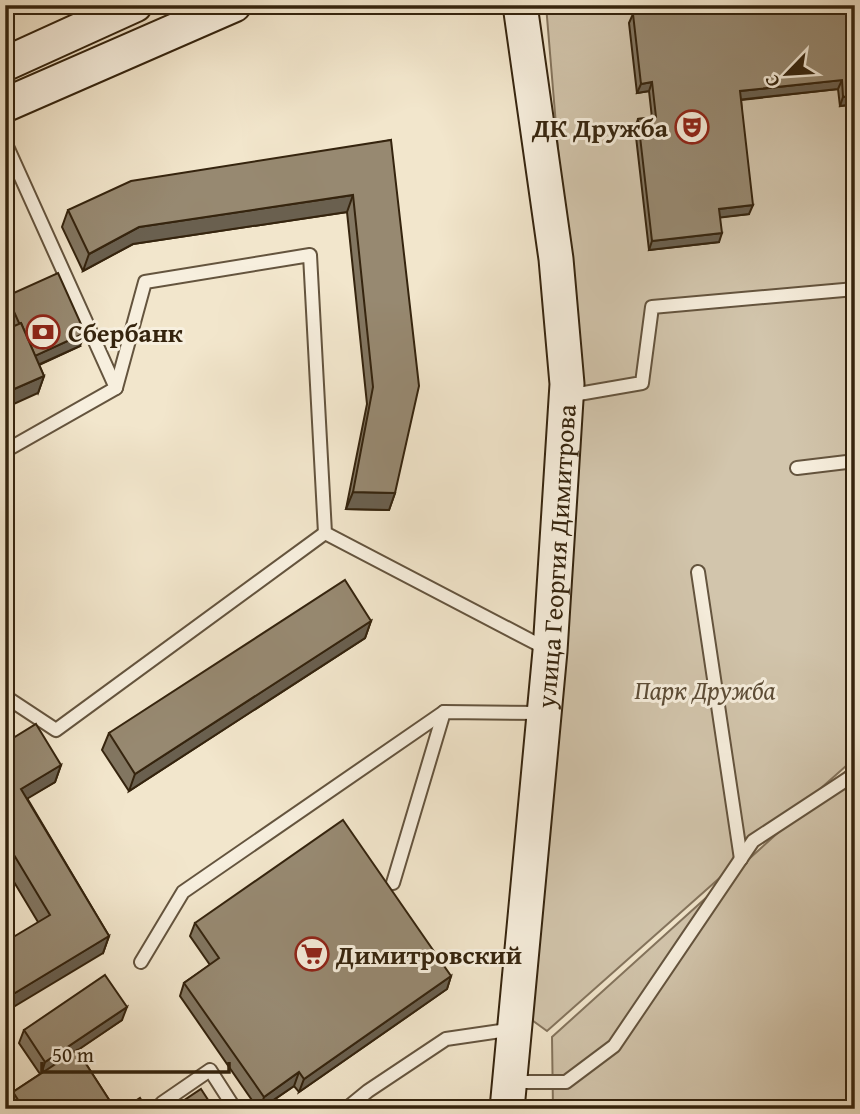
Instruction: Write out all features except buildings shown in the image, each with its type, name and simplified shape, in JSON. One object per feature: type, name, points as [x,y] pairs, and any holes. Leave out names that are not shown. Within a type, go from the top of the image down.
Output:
[{"type":"street","points":[[5,64],[135,5]]},
{"type":"street","points":[[5,105],[234,5]]},
{"type":"street","name":"улица Георгия Димитрова","points":[[509,1095],[550,651],[566,384],[556,259],[520,5]]},
{"type":"lane","points":[[5,142],[116,388]]},
{"type":"lane","points":[[5,452],[116,388],[145,282],[310,255],[325,533]]},
{"type":"lane","points":[[565,397],[642,383],[652,307],[855,289]]},
{"type":"lane","points":[[797,468],[855,461]]},
{"type":"lane","points":[[325,533],[550,651]]},
{"type":"lane","points":[[5,701],[9,699],[56,730],[325,533]]},
{"type":"lane","points":[[698,572],[741,859]]},
{"type":"lane","points":[[141,962],[183,892],[444,712],[544,713]]},
{"type":"lane","points":[[393,883],[444,712]]},
{"type":"lane","points":[[509,1095],[566,1082],[614,1046],[753,841],[855,774]]},
{"type":"lane","points":[[346,1109],[368,1091],[446,1039],[515,1029]]},
{"type":"lane","points":[[162,1103],[211,1070],[235,1109]]},
{"type":"green space","name":"Парк Дружба","points":[[546,5],[855,5],[855,758],[547,1031],[525,1015],[577,377]]},
{"type":"green space","points":[[855,763],[855,1109],[553,1109],[552,1037]]},
{"type":"place","name":"ДК Дружба","points":[[692,127]]},
{"type":"place","name":"Сбербанк","points":[[43,332]]},
{"type":"place","name":"Димитровский","points":[[312,954]]}]
